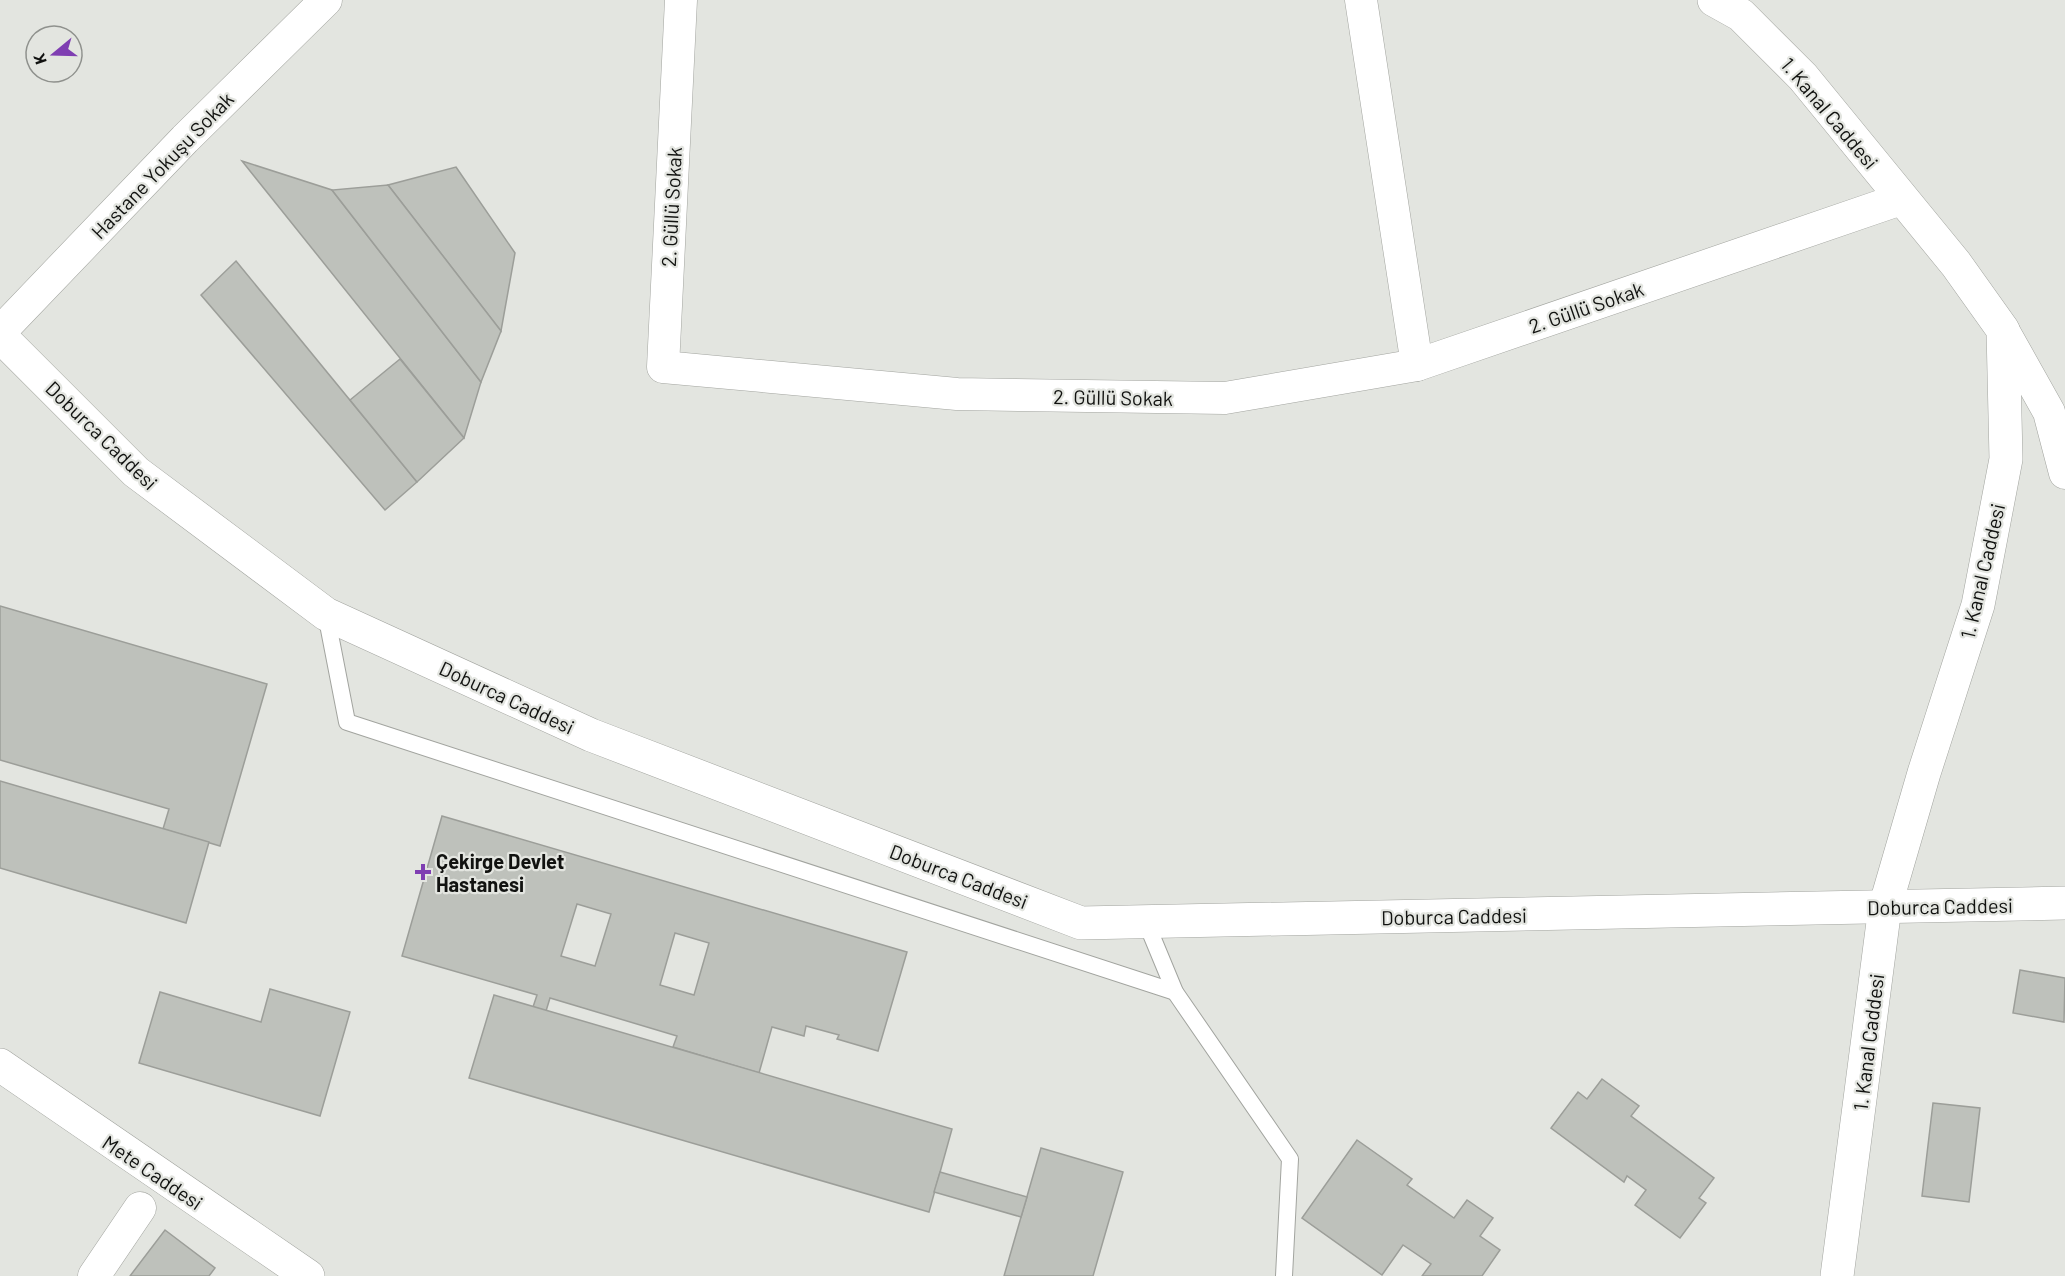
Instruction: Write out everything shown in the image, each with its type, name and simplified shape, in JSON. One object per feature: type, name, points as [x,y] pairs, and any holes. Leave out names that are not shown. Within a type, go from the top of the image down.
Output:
[{"type":"main road","name":"1. Kanal Caddesi","points":[[1714,0],[1742,15],[1803,77],[1956,264],[2003,330],[2006,459],[1978,605],[1924,773],[1885,907],[1839,1276]]},
{"type":"main road","name":"Doburca Caddesi","points":[[0,334],[135,472],[326,614],[591,735],[1081,923],[2065,903]]},
{"type":"main road","name":"Mete Caddesi","points":[[0,1065],[88,1128],[308,1276]]},
{"type":"street","name":"Hastane Yokuşu Sokak","points":[[0,334],[185,139],[326,0]]},
{"type":"street","name":"2. Güllü Sokak","points":[[681,0],[663,367],[957,394],[1226,399],[1417,365],[1901,199]]},
{"type":"street","points":[[1361,0],[1417,365]]},
{"type":"street","points":[[2003,330],[2049,412],[2065,473]]},
{"type":"street","points":[[94,1276],[140,1208]]},
{"type":"lane","points":[[326,614],[347,722],[1175,992]]},
{"type":"lane","points":[[1146,922],[1175,992],[1290,1159],[1284,1276]]},
{"type":"building","points":[[242,161],[332,190],[481,382],[464,438]]},
{"type":"building","points":[[456,167],[515,253],[501,331],[388,185]]},
{"type":"building","points":[[388,185],[501,331],[481,382],[332,190]]},
{"type":"building","points":[[236,261],[417,482],[385,510],[201,295]]},
{"type":"building","points":[[400,359],[464,438],[417,482],[350,400]]},
{"type":"building","points":[[0,606],[267,684],[220,846],[163,829],[169,809],[0,760]]},
{"type":"building","points":[[0,781],[209,842],[186,923],[0,868]]},
{"type":"building","points":[[442,816],[907,952],[878,1051],[837,1039],[839,1035],[806,1026],[804,1036],[772,1027],[759,1073],[673,1047],[677,1036],[550,998],[546,1011],[533,1007],[537,995],[402,956]],"holes":[[[577,904],[611,914],[595,966],[561,956]],[[675,933],[709,943],[694,995],[660,985]]]},
{"type":"building","points":[[2020,970],[2065,978],[2064,1022],[2013,1013]]},
{"type":"building","points":[[270,989],[350,1012],[320,1116],[139,1063],[160,992],[261,1022]]},
{"type":"building","points":[[494,995],[952,1129],[929,1212],[469,1078]]},
{"type":"building","points":[[1602,1079],[1639,1106],[1631,1116],[1714,1178],[1699,1198],[1706,1203],[1680,1238],[1635,1205],[1646,1190],[1627,1176],[1624,1182],[1551,1128],[1578,1092],[1587,1099]]},
{"type":"building","points":[[1933,1103],[1980,1108],[1969,1202],[1922,1196]]},
{"type":"building","points":[[1357,1140],[1412,1179],[1407,1185],[1454,1218],[1467,1200],[1493,1218],[1480,1236],[1500,1250],[1482,1276],[1422,1276],[1431,1264],[1403,1245],[1382,1275],[1302,1218]]},
{"type":"building","points":[[1041,1148],[1123,1172],[1093,1276],[1004,1276]]},
{"type":"building","points":[[940,1172],[1027,1197],[1021,1217],[934,1192]]},
{"type":"building","points":[[165,1230],[215,1268],[209,1276],[130,1276]]},
{"type":"place","name":"Çekirge Devlet Hastanesi","points":[[423,872]]}]
